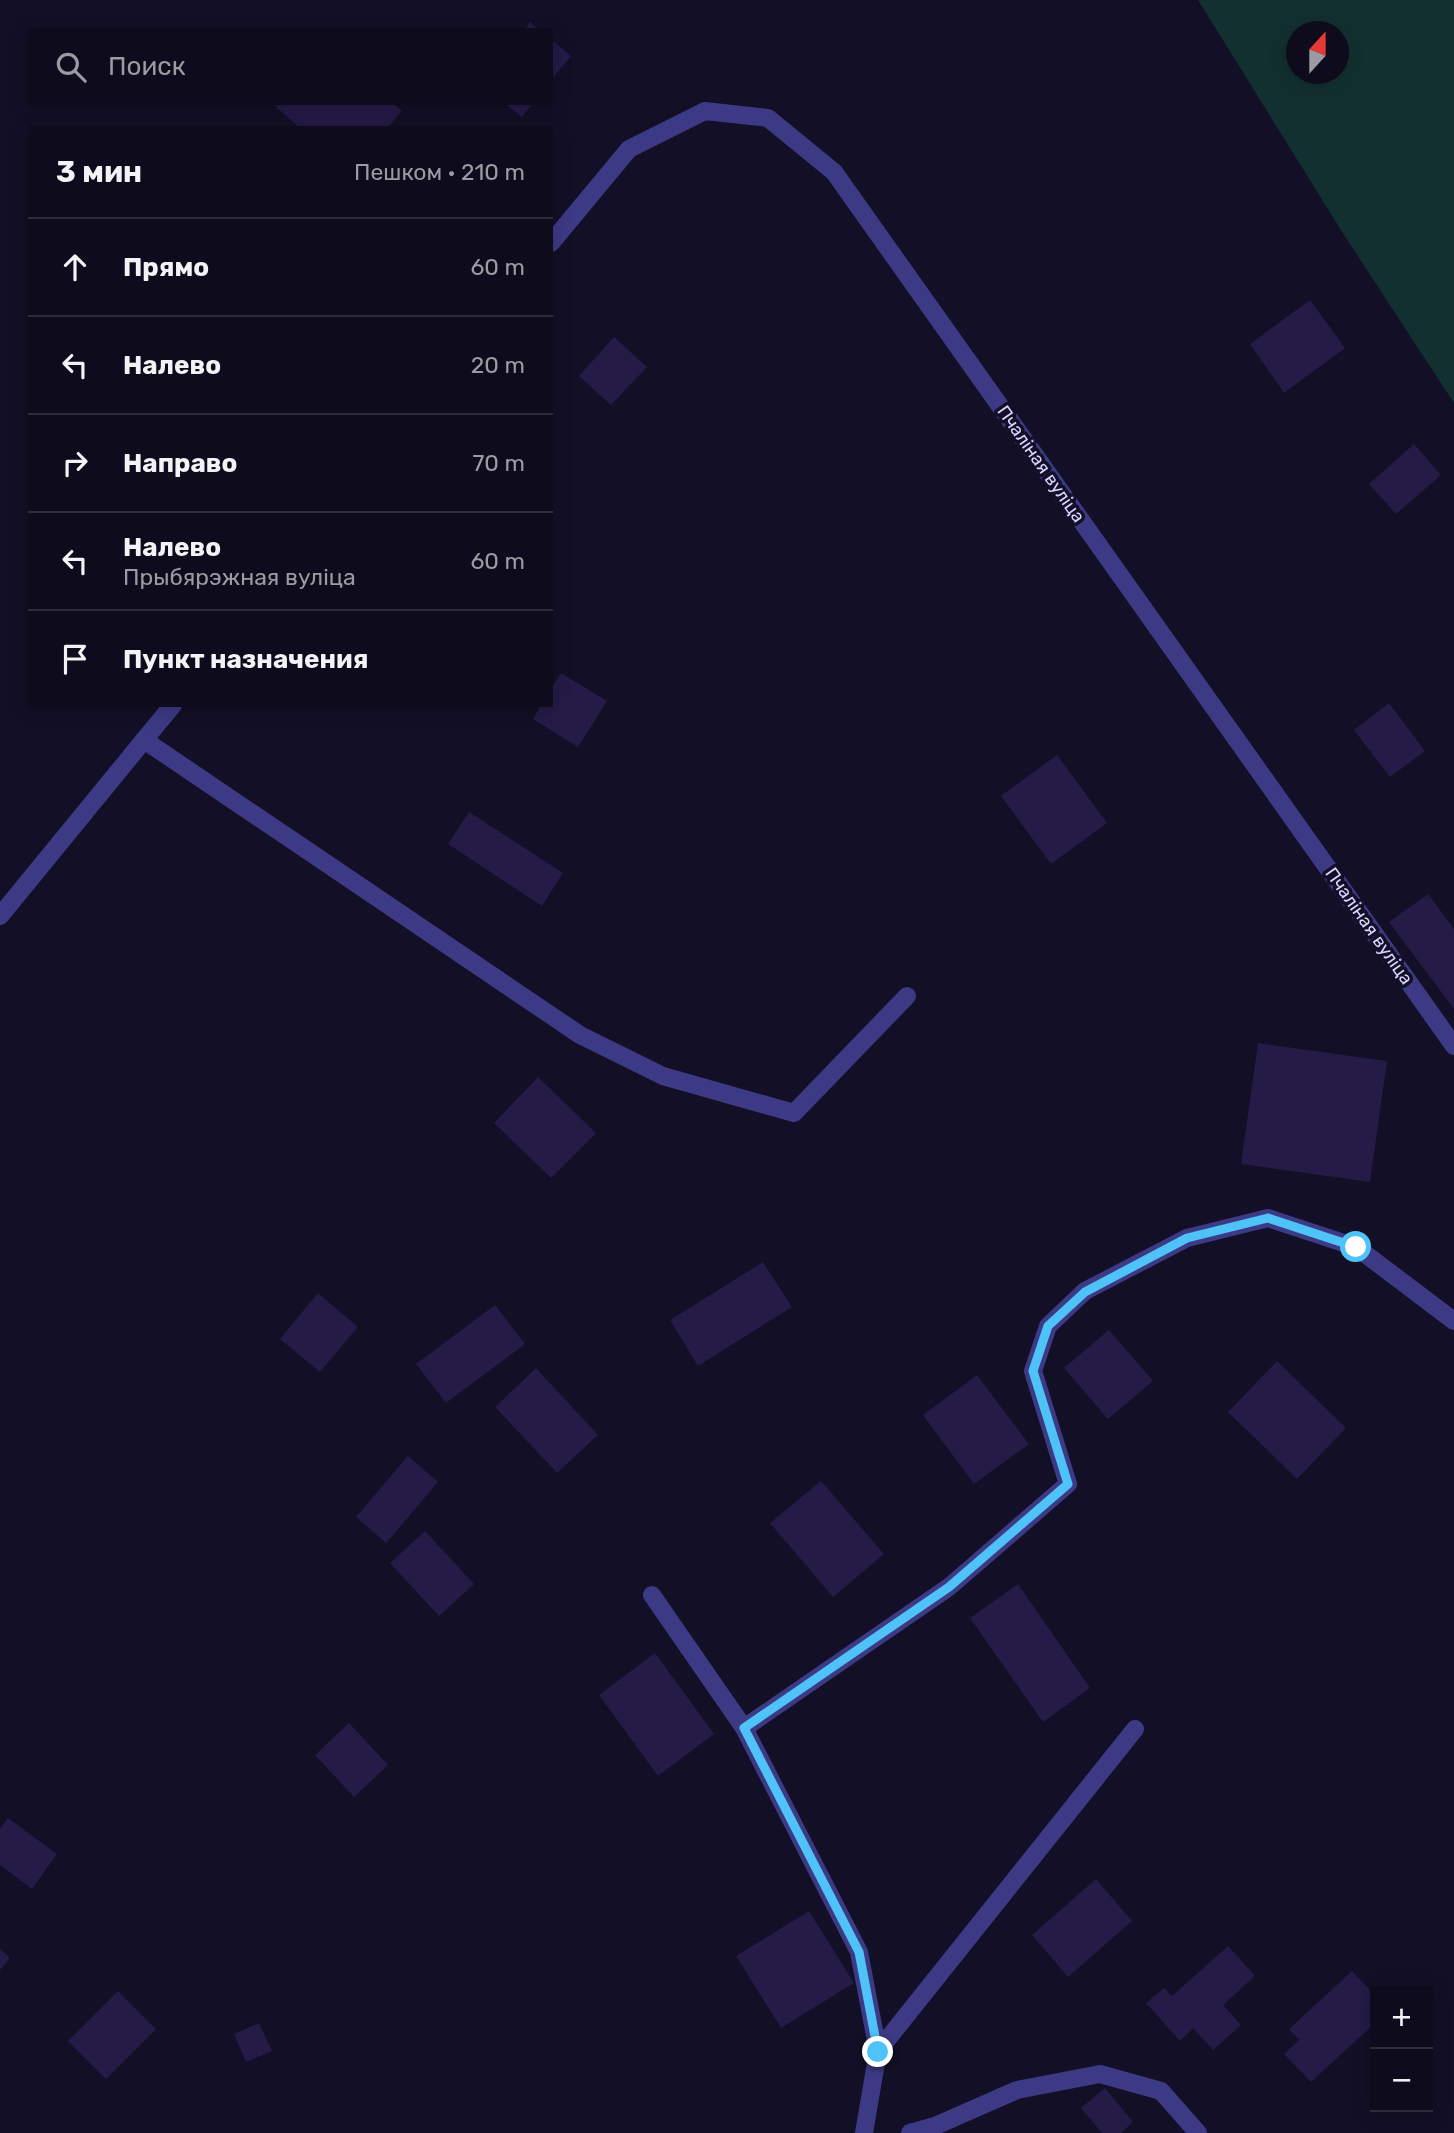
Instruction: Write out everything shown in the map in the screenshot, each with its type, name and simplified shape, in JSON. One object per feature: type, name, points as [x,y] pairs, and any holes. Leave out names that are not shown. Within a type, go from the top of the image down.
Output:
[{"type":"street","name":"Пчаліная вуліца","points":[[553,241],[629,149],[705,111],[768,118],[834,172],[1454,1046]]},
{"type":"street","points":[[0,916],[171,707]]},
{"type":"street","points":[[144,740],[580,1035],[663,1076],[794,1113],[907,996]]},
{"type":"street","points":[[744,1728],[949,1587],[1068,1484],[1033,1371],[1048,1326],[1085,1292],[1187,1238],[1268,1218],[1356,1247],[1454,1321]]},
{"type":"street","points":[[652,1595],[744,1728],[859,1952],[878,2052],[864,2133]]},
{"type":"street","points":[[878,2052],[1135,1729]]},
{"type":"street","points":[[910,2133],[935,2126],[1017,2090],[1100,2074],[1161,2091],[1198,2133]]},
{"type":"green space","points":[[1198,0],[1454,0],[1454,403],[1344,235]]},
{"type":"building","points":[[530,22],[537,28],[526,28]]},
{"type":"building","points":[[553,41],[571,56],[553,78]]},
{"type":"building","points":[[395,105],[402,111],[389,126],[298,126],[275,106]]},
{"type":"building","points":[[507,105],[531,105],[522,117]]},
{"type":"building","points":[[1310,300],[1345,348],[1284,393],[1250,344]]},
{"type":"building","points":[[614,337],[647,367],[611,405],[579,376]]},
{"type":"building","points":[[1414,444],[1441,475],[1396,514],[1369,484]]},
{"type":"building","points":[[561,673],[607,701],[578,747],[533,719],[540,707],[553,707],[553,686]]},
{"type":"building","points":[[1389,703],[1425,751],[1390,777],[1354,730]]},
{"type":"building","points":[[1057,755],[1107,823],[1051,864],[1001,796]]},
{"type":"building","points":[[469,812],[563,873],[542,906],[448,844]]},
{"type":"building","points":[[1428,894],[1454,929],[1454,1009],[1389,922]]},
{"type":"building","points":[[1258,1043],[1387,1061],[1370,1182],[1241,1164]]},
{"type":"building","points":[[538,1077],[596,1133],[551,1178],[494,1123]]},
{"type":"building","points":[[763,1262],[792,1307],[698,1366],[670,1320]]},
{"type":"building","points":[[318,1293],[358,1327],[320,1372],[280,1339]]},
{"type":"building","points":[[495,1305],[525,1344],[446,1403],[416,1364]]},
{"type":"building","points":[[1109,1330],[1153,1381],[1108,1419],[1064,1368]]},
{"type":"building","points":[[1277,1361],[1346,1428],[1297,1479],[1228,1412]]},
{"type":"building","points":[[536,1368],[598,1435],[557,1473],[495,1407]]},
{"type":"building","points":[[977,1375],[1029,1444],[974,1484],[923,1415]]},
{"type":"building","points":[[408,1456],[438,1482],[386,1543],[356,1517]]},
{"type":"building","points":[[821,1481],[884,1554],[833,1597],[770,1523]]},
{"type":"building","points":[[425,1531],[474,1584],[439,1616],[390,1563]]},
{"type":"building","points":[[1018,1584],[1090,1688],[1043,1722],[970,1618]]},
{"type":"building","points":[[655,1653],[714,1734],[658,1776],[599,1695]]},
{"type":"building","points":[[349,1723],[388,1765],[354,1797],[315,1755]]},
{"type":"building","points":[[8,1818],[57,1854],[32,1889],[0,1865],[0,1829]]},
{"type":"building","points":[[1096,1879],[1132,1921],[1068,1977],[1032,1935]]},
{"type":"building","points":[[809,1911],[854,1983],[781,2028],[736,1956]]},
{"type":"building","points":[[1228,1946],[1255,1976],[1223,2005],[1241,2025],[1213,2050],[1193,2028],[1180,2041],[1146,2003],[1164,1988],[1172,1996]]},
{"type":"building","points":[[0,1949],[10,1958],[0,1970]]},
{"type":"building","points":[[1352,1971],[1370,1991],[1370,2028],[1311,2082],[1284,2054],[1299,2040],[1289,2029]]},
{"type":"building","points":[[118,1991],[156,2029],[106,2079],[68,2041]]},
{"type":"building","points":[[259,2023],[272,2051],[246,2062],[234,2034]]},
{"type":"building","points":[[1105,2088],[1133,2122],[1121,2133],[1102,2133],[1081,2108]]},
{"type":"route","points":[[878,2052],[859,1952],[744,1728],[949,1587],[1068,1484],[1033,1371],[1048,1326],[1085,1292],[1187,1238],[1268,1218],[1356,1247]]}]
